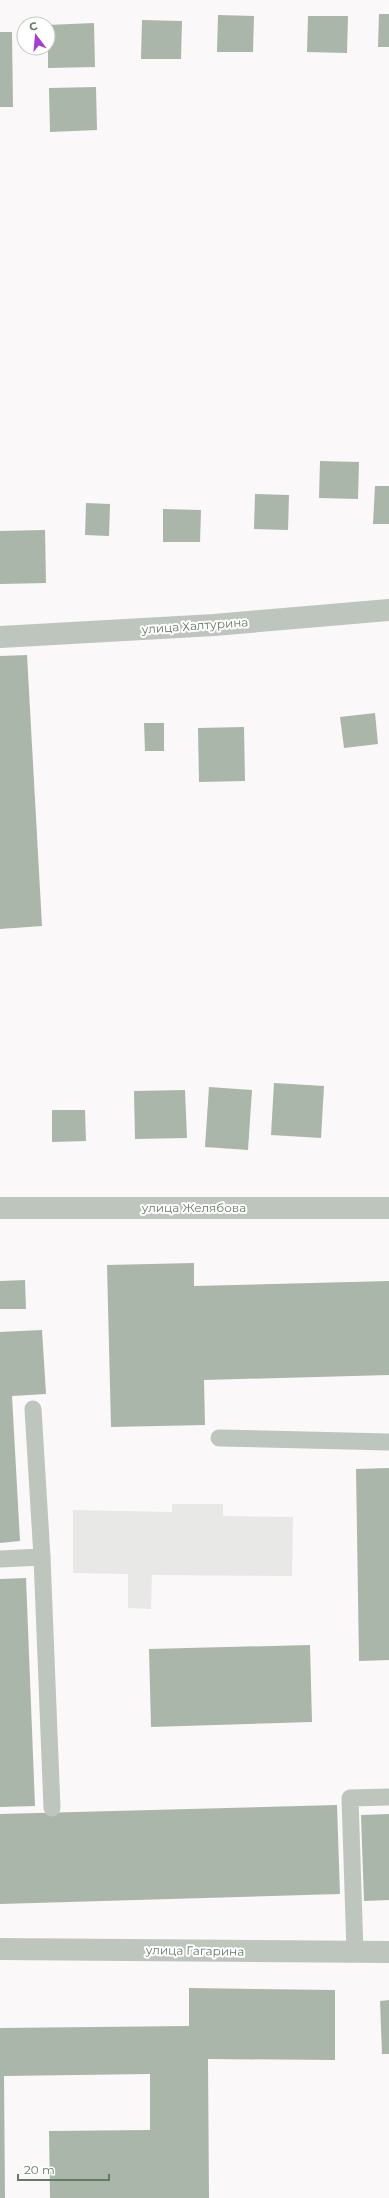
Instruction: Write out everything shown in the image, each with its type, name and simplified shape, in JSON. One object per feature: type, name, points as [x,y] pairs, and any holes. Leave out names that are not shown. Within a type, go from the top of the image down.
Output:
[{"type":"street","name":"улица Халтурина","points":[[0,637],[214,625],[389,610]]},
{"type":"street","name":"улица Желябова","points":[[0,1208],[389,1208]]},
{"type":"street","name":"улица Гагарина","points":[[0,1949],[389,1952]]},
{"type":"lane","points":[[33,1409],[42,1557],[52,1808]]},
{"type":"lane","points":[[219,1438],[389,1442]]},
{"type":"lane","points":[[0,1560],[42,1557]]},
{"type":"lane","points":[[354,1952],[350,1798],[389,1797]]},
{"type":"shaded area","points":[[172,1504],[223,1504],[223,1516],[293,1517],[292,1576],[152,1575],[151,1609],[128,1608],[128,1574],[73,1573],[73,1510],[172,1512]]},
{"type":"building","points":[[379,14],[389,14],[389,47],[378,47]]},
{"type":"building","points":[[218,15],[254,16],[253,52],[217,52]]},
{"type":"building","points":[[308,16],[348,16],[347,53],[307,52]]},
{"type":"building","points":[[142,20],[182,21],[181,59],[141,59]]},
{"type":"building","points":[[94,23],[95,67],[48,68],[48,56],[56,56],[56,25]]},
{"type":"building","points":[[0,32],[12,32],[13,107],[0,107]]},
{"type":"building","points":[[96,87],[97,130],[50,132],[49,88]]},
{"type":"building","points":[[320,461],[359,462],[358,499],[319,498]]},
{"type":"building","points":[[375,486],[389,486],[389,524],[373,524]]},
{"type":"building","points":[[255,494],[289,495],[288,530],[254,529]]},
{"type":"building","points":[[86,503],[110,504],[109,536],[85,535]]},
{"type":"building","points":[[163,509],[201,510],[200,542],[163,542]]},
{"type":"building","points":[[45,530],[46,583],[0,584],[0,531]]},
{"type":"building","points":[[27,655],[42,926],[0,929],[0,656]]},
{"type":"building","points":[[375,713],[378,744],[344,748],[340,717]]},
{"type":"building","points":[[144,723],[164,723],[164,751],[145,751]]},
{"type":"building","points":[[244,727],[245,781],[199,782],[198,728]]},
{"type":"building","points":[[274,1083],[324,1086],[321,1138],[271,1135]]},
{"type":"building","points":[[209,1087],[252,1090],[248,1150],[205,1147]]},
{"type":"building","points":[[185,1090],[187,1138],[135,1139],[134,1091]]},
{"type":"building","points":[[52,1110],[85,1110],[86,1141],[52,1142]]},
{"type":"building","points":[[194,1263],[194,1286],[389,1281],[389,1375],[204,1380],[205,1425],[111,1427],[107,1265]]},
{"type":"building","points":[[25,1280],[26,1309],[0,1309],[0,1281]]},
{"type":"building","points":[[42,1330],[46,1394],[12,1396],[20,1541],[0,1543],[0,1332]]},
{"type":"building","points":[[389,1468],[389,1660],[359,1661],[356,1469]]},
{"type":"building","points":[[26,1578],[35,1806],[0,1807],[0,1579]]},
{"type":"building","points":[[310,1645],[312,1722],[151,1727],[149,1649]]},
{"type":"building","points":[[337,1805],[340,1894],[0,1904],[0,1814]]},
{"type":"building","points":[[389,1814],[389,1900],[364,1901],[361,1815]]},
{"type":"building","points":[[189,1988],[335,1990],[335,2060],[208,2059],[209,2198],[50,2198],[49,2131],[150,2130],[150,2074],[4,2076],[5,2198],[0,2198],[0,2028],[189,2026]]},
{"type":"building","points":[[389,2000],[389,2054],[382,2054],[380,2001]]}]
